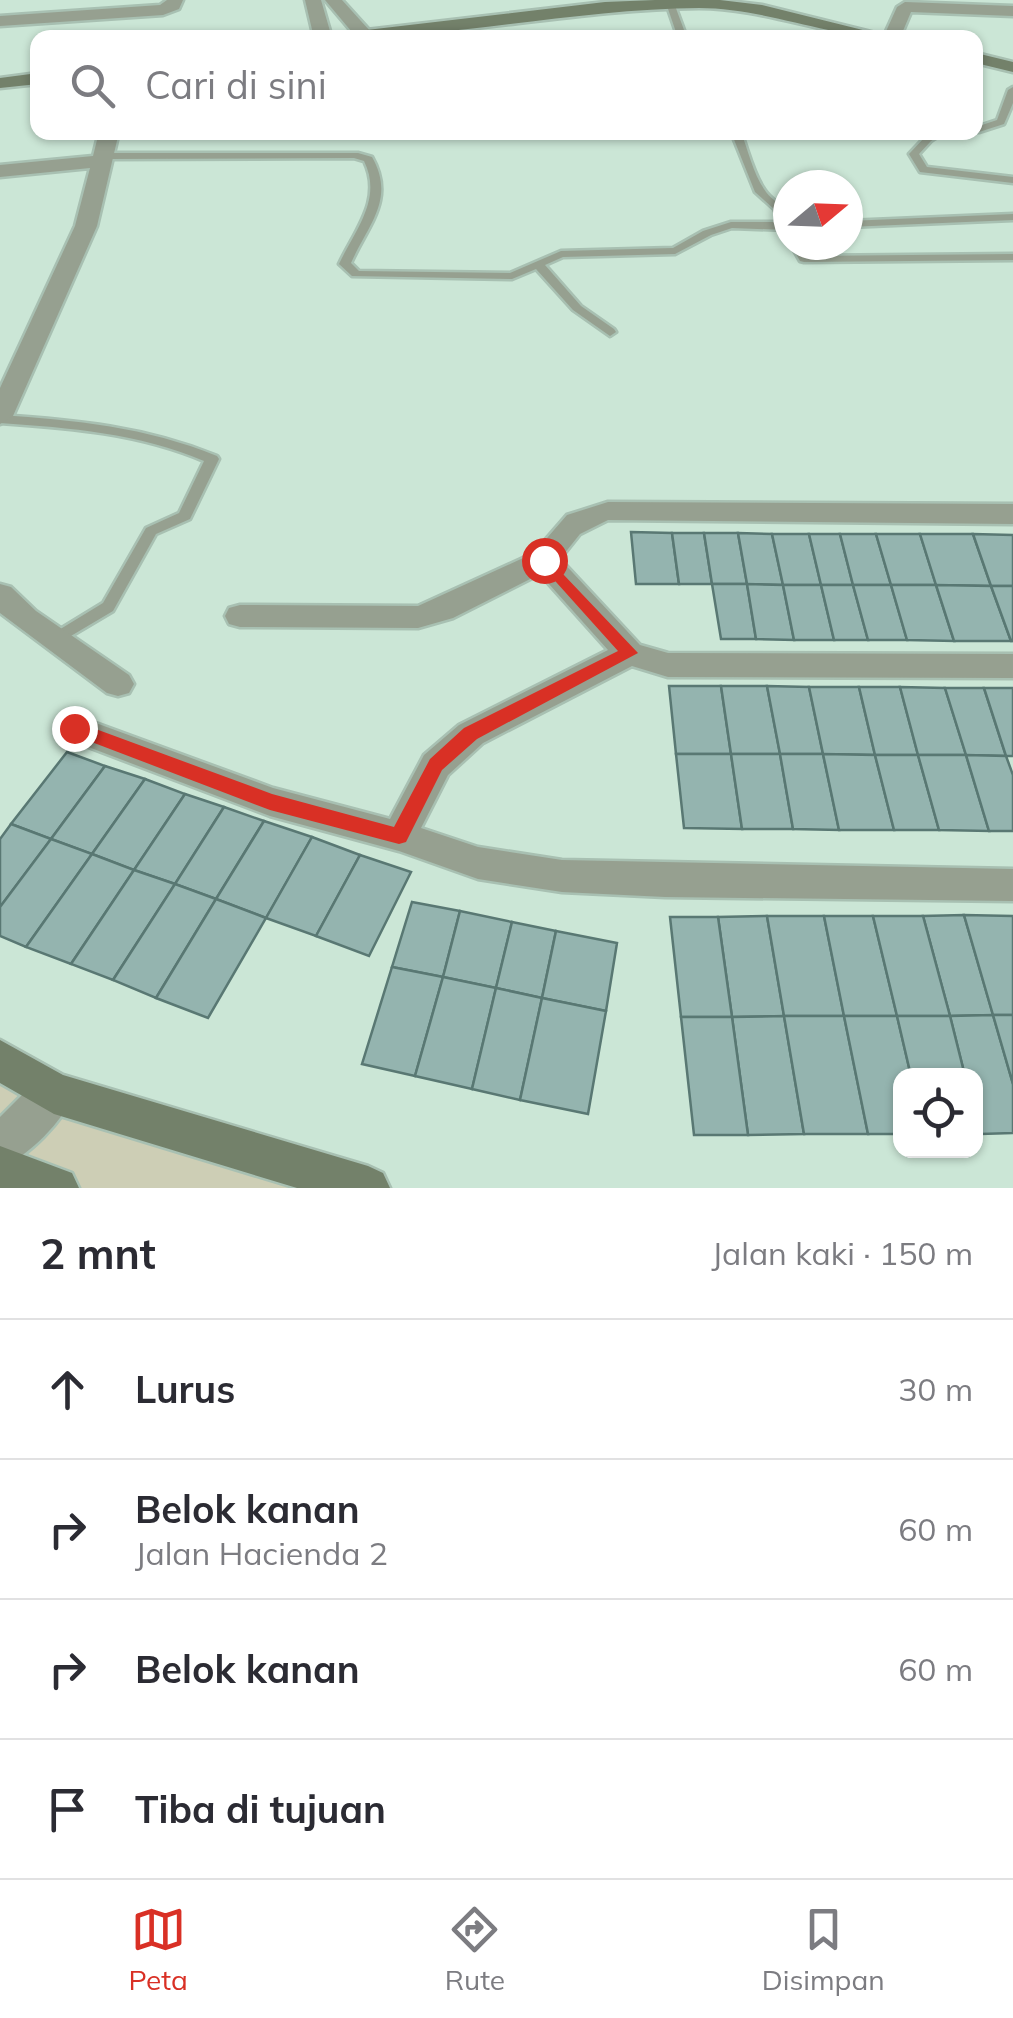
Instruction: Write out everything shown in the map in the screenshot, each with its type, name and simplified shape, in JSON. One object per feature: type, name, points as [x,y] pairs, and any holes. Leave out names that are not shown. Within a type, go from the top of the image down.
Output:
[{"type":"main road","points":[[465,30],[604,7],[704,2],[766,5],[859,30]]},
{"type":"main road","points":[[983,60],[1013,67]]},
{"type":"main road","points":[[0,83],[30,79]]},
{"type":"main road","points":[[0,1060],[54,1094],[368,1188]]},
{"type":"main road","points":[[0,1168],[57,1188]]},
{"type":"street","points":[[22,20],[26,0]]},
{"type":"street","points":[[313,0],[321,30]]},
{"type":"street","points":[[333,0],[360,30]]},
{"type":"street","points":[[893,30],[902,11],[914,3],[1013,11]]},
{"type":"street","points":[[0,21],[172,4]]},
{"type":"street","points":[[0,418],[86,226],[108,140]]},
{"type":"street","points":[[0,171],[104,158]]},
{"type":"street","points":[[240,616],[418,617],[442,610],[544,560],[565,528],[580,517],[608,511],[1013,514]]},
{"type":"street","points":[[544,560],[630,653],[668,664],[1013,666]]},
{"type":"street","points":[[0,595],[54,640],[118,684]]},
{"type":"street","points":[[399,836],[436,764],[470,734],[630,653]]},
{"type":"street","points":[[74,728],[270,802],[399,836],[478,863],[562,876],[1013,885]]},
{"type":"street","points":[[0,1148],[54,1094]]},
{"type":"lane","points":[[670,3],[680,30]]},
{"type":"lane","points":[[983,128],[1001,122],[1013,90]]},
{"type":"lane","points":[[739,140],[760,192],[773,202]]},
{"type":"lane","points":[[927,140],[914,154],[924,170],[1013,180]]},
{"type":"lane","points":[[104,158],[354,155],[368,159],[377,184],[369,226],[345,264],[349,272],[512,276],[561,254],[675,250],[707,232],[731,225],[773,225]]},
{"type":"lane","points":[[863,223],[1013,217]]},
{"type":"lane","points":[[863,258],[1013,257]]},
{"type":"lane","points":[[538,264],[577,308],[610,332]]},
{"type":"lane","points":[[0,418],[111,426],[171,440],[212,459],[185,516],[151,530],[108,607],[54,640]]},
{"type":"green space","points":[[0,1060],[368,1188],[57,1188],[0,1169]]},
{"type":"building","points":[[631,532],[672,533],[679,584],[636,584]]},
{"type":"building","points":[[672,533],[704,533],[712,584],[679,584]]},
{"type":"building","points":[[704,533],[738,533],[747,584],[712,584]]},
{"type":"building","points":[[738,533],[772,534],[783,585],[747,584]]},
{"type":"building","points":[[772,534],[809,534],[821,585],[783,585]]},
{"type":"building","points":[[809,534],[840,534],[853,585],[821,585]]},
{"type":"building","points":[[840,534],[876,534],[891,585],[853,585]]},
{"type":"building","points":[[876,534],[920,534],[936,585],[891,585]]},
{"type":"building","points":[[920,534],[973,534],[991,586],[936,585]]},
{"type":"building","points":[[973,534],[1013,535],[1013,586],[991,586]]},
{"type":"building","points":[[712,584],[747,584],[756,639],[721,639]]},
{"type":"building","points":[[747,584],[783,585],[794,640],[756,639]]},
{"type":"building","points":[[783,585],[821,585],[834,640],[794,640]]},
{"type":"building","points":[[821,585],[853,585],[868,640],[834,640]]},
{"type":"building","points":[[853,585],[891,585],[907,640],[868,640]]},
{"type":"building","points":[[891,585],[936,585],[954,641],[907,640]]},
{"type":"building","points":[[936,585],[991,586],[1011,641],[954,641]]},
{"type":"building","points":[[991,586],[1013,586],[1013,641],[1011,641]]},
{"type":"building","points":[[669,686],[721,686],[731,754],[676,754]]},
{"type":"building","points":[[721,686],[767,686],[780,754],[731,754]]},
{"type":"building","points":[[767,686],[809,687],[823,754],[780,754]]},
{"type":"building","points":[[809,687],[859,687],[875,755],[823,754]]},
{"type":"building","points":[[859,687],[900,687],[918,755],[875,755]]},
{"type":"building","points":[[900,687],[945,688],[966,755],[918,755]]},
{"type":"building","points":[[945,688],[984,688],[1006,756],[966,755]]},
{"type":"building","points":[[984,688],[1013,688],[1013,756],[1006,756]]},
{"type":"building","points":[[67,752],[105,766],[51,839],[11,824]]},
{"type":"building","points":[[676,754],[731,754],[742,829],[684,828]]},
{"type":"building","points":[[731,754],[780,754],[793,829],[742,829]]},
{"type":"building","points":[[780,754],[823,754],[839,830],[793,829]]},
{"type":"building","points":[[823,754],[875,755],[894,830],[839,830]]},
{"type":"building","points":[[875,755],[918,755],[939,830],[894,830]]},
{"type":"building","points":[[918,755],[966,755],[989,831],[939,830]]},
{"type":"building","points":[[966,755],[1006,756],[1013,775],[1013,831],[989,831]]},
{"type":"building","points":[[105,766],[145,779],[92,854],[51,839]]},
{"type":"building","points":[[145,779],[185,794],[134,870],[92,854]]},
{"type":"building","points":[[185,794],[224,807],[175,884],[134,870]]},
{"type":"building","points":[[224,807],[264,821],[216,899],[175,884]]},
{"type":"building","points":[[264,821],[312,837],[266,918],[216,899]]},
{"type":"building","points":[[11,824],[51,839],[0,907],[0,839]]},
{"type":"building","points":[[312,837],[360,855],[316,936],[266,918]]},
{"type":"building","points":[[51,839],[92,854],[26,947],[0,936],[0,907]]},
{"type":"building","points":[[92,854],[134,870],[71,964],[26,947]]},
{"type":"building","points":[[360,855],[411,872],[369,956],[316,936]]},
{"type":"building","points":[[134,870],[175,884],[113,980],[71,964]]},
{"type":"building","points":[[175,884],[216,899],[156,998],[113,980]]},
{"type":"building","points":[[216,899],[266,918],[208,1018],[156,998]]},
{"type":"building","points":[[412,902],[460,911],[443,977],[392,967]]},
{"type":"building","points":[[460,911],[512,922],[496,988],[443,977]]},
{"type":"building","points":[[964,915],[993,1015],[950,1016],[923,916]]},
{"type":"building","points":[[964,915],[1013,916],[1013,1015],[993,1015]]},
{"type":"building","points":[[767,916],[784,1016],[732,1017],[718,917]]},
{"type":"building","points":[[767,916],[824,916],[844,1016],[784,1016]]},
{"type":"building","points":[[824,916],[873,916],[897,1016],[844,1016]]},
{"type":"building","points":[[873,916],[923,916],[950,1016],[897,1016]]},
{"type":"building","points":[[670,917],[718,917],[732,1017],[681,1017]]},
{"type":"building","points":[[512,922],[556,931],[542,998],[496,988]]},
{"type":"building","points":[[556,931],[617,943],[606,1011],[542,998]]},
{"type":"building","points":[[392,967],[443,977],[415,1076],[362,1064]]},
{"type":"building","points":[[443,977],[496,988],[472,1089],[415,1076]]},
{"type":"building","points":[[496,988],[542,998],[520,1100],[472,1089]]},
{"type":"building","points":[[542,998],[606,1011],[588,1114],[520,1100]]},
{"type":"building","points":[[993,1015],[1013,1084],[1013,1133],[983,1134],[983,1068],[963,1068],[950,1016]]},
{"type":"building","points":[[993,1015],[1013,1015],[1013,1084]]},
{"type":"building","points":[[784,1016],[804,1134],[748,1135],[732,1017]]},
{"type":"building","points":[[784,1016],[844,1016],[868,1134],[804,1134]]},
{"type":"building","points":[[844,1016],[897,1016],[909,1068],[893,1068],[893,1134],[868,1134]]},
{"type":"building","points":[[897,1016],[950,1016],[963,1068],[909,1068]]},
{"type":"building","points":[[681,1017],[732,1017],[748,1135],[694,1135]]},
{"type":"route","points":[[74,728],[270,802],[399,836],[436,764],[470,734],[630,653],[544,560]]}]
